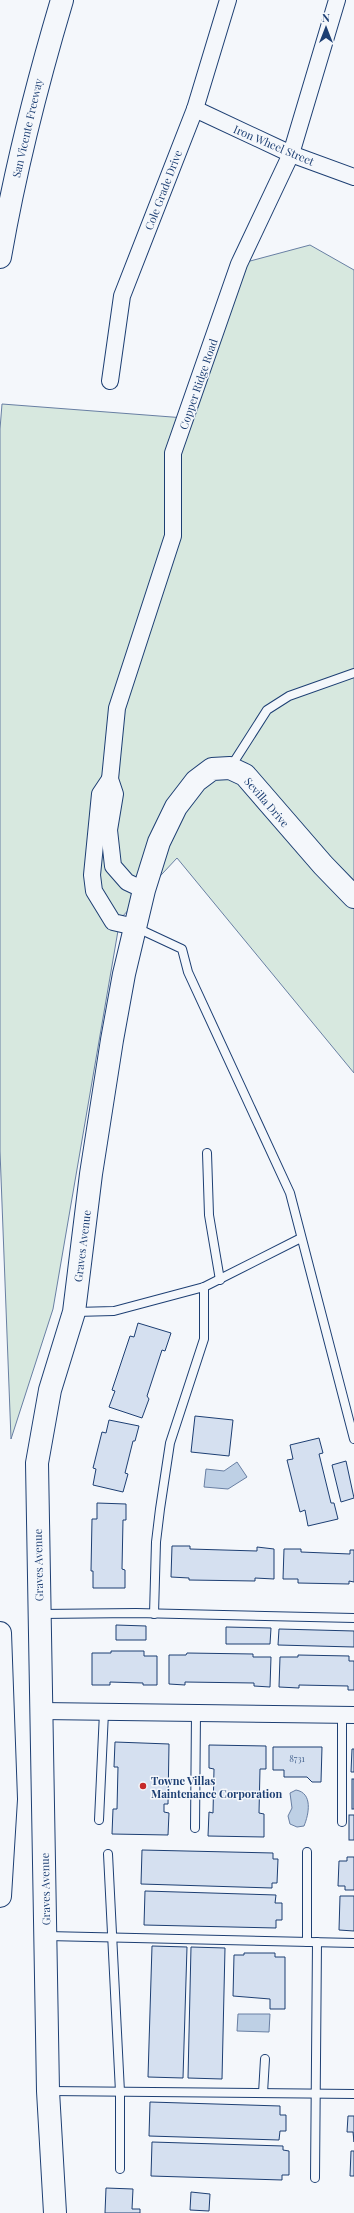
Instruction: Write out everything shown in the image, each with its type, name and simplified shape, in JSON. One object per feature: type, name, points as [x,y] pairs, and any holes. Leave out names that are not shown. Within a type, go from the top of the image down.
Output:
[{"type":"main road","name":"San Vicente Freeway","points":[[0,257],[38,80],[62,0]]},
{"type":"main road","points":[[135,927],[144,890],[159,842],[176,807],[196,781],[212,769],[230,768]]},
{"type":"main road","name":"Sevilla Drive","points":[[230,768],[245,775],[323,865],[354,897]]},
{"type":"main road","name":"Graves Avenue","points":[[55,2213],[48,2091],[42,1711],[38,1614],[37,1463],[50,1390],[74,1312],[91,1174],[112,1040],[135,927]]},
{"type":"main road","points":[[0,1633],[6,1799],[0,1896]]},
{"type":"street","name":"Cole Grade Drive","points":[[110,382],[122,296],[194,110],[228,0]]},
{"type":"street","name":"Copper Ridge Road","points":[[144,890],[127,882],[113,866],[109,830],[115,794],[110,779],[117,708],[173,536],[173,453],[239,264],[291,154],[337,0]]},
{"type":"street","name":"Iron Wheel Street","points":[[194,110],[291,154],[354,177]]},
{"type":"street","name":"Copper Ridge Road","points":[[110,779],[100,794],[95,830],[92,875],[94,891],[113,922],[135,927]]},
{"type":"street","points":[[42,1711],[348,1715]]},
{"type":"lane","points":[[230,768],[267,710],[289,696],[354,674]]},
{"type":"lane","points":[[135,927],[182,949],[188,972],[290,1193],[354,1439]]},
{"type":"lane","points":[[207,1153],[209,1215],[220,1280]]},
{"type":"lane","points":[[74,1312],[114,1311],[204,1287],[301,1238]]},
{"type":"lane","points":[[154,1614],[156,1542],[170,1443],[204,1339],[204,1287]]},
{"type":"lane","points":[[38,1614],[154,1614],[354,1618]]},
{"type":"lane","points":[[99,1820],[104,1712]]},
{"type":"lane","points":[[195,1828],[196,1713]]},
{"type":"lane","points":[[342,1822],[348,1715]]},
{"type":"lane","points":[[307,1852],[307,1942]]},
{"type":"lane","points":[[108,1854],[120,2092],[120,2169]]},
{"type":"lane","points":[[46,1936],[354,1943]]},
{"type":"lane","points":[[315,2178],[317,1942]]},
{"type":"lane","points":[[263,2093],[265,2059]]},
{"type":"lane","points":[[48,2091],[354,2094]]},
{"type":"shaded area","points":[[310,245],[354,270],[354,1073],[177,858],[120,919],[53,1309],[11,1439],[0,1151],[0,429],[2,404],[185,418],[239,264]]},
{"type":"water","points":[[237,1462],[247,1477],[228,1489],[204,1487],[206,1469],[224,1471]]},
{"type":"water","points":[[296,1790],[305,1795],[308,1805],[304,1826],[297,1827],[290,1824],[288,1816],[292,1808],[290,1793]]},
{"type":"water","points":[[238,2014],[270,2014],[269,2032],[237,2031]]},
{"type":"building","points":[[138,1323],[171,1333],[165,1351],[162,1350],[147,1396],[149,1399],[142,1418],[109,1407],[115,1391],[112,1390],[130,1336],[134,1337]]},
{"type":"building","points":[[195,1416],[233,1420],[229,1456],[191,1452]]},
{"type":"building","points":[[109,1420],[139,1426],[135,1441],[133,1441],[125,1473],[128,1474],[123,1492],[93,1485],[96,1469],[93,1468],[102,1432],[106,1433]]},
{"type":"building","points":[[319,1438],[323,1453],[319,1454],[331,1503],[334,1503],[338,1519],[308,1526],[305,1510],[300,1512],[287,1460],[293,1459],[290,1445]]},
{"type":"building","points":[[346,1461],[354,1498],[341,1502],[332,1465]]},
{"type":"building","points":[[97,1503],[126,1504],[126,1520],[123,1520],[122,1569],[125,1570],[125,1588],[93,1588],[93,1571],[91,1571],[92,1519],[97,1519]]},
{"type":"building","points":[[172,1546],[190,1546],[190,1549],[257,1551],[257,1547],[274,1549],[274,1579],[255,1578],[255,1581],[189,1580],[189,1578],[171,1577]]},
{"type":"building","points":[[284,1549],[301,1549],[301,1552],[350,1554],[350,1550],[354,1550],[354,1582],[349,1581],[349,1584],[298,1583],[298,1579],[283,1579]]},
{"type":"building","points":[[116,1625],[146,1626],[146,1640],[116,1640]]},
{"type":"building","points":[[226,1627],[271,1628],[270,1644],[226,1644]]},
{"type":"building","points":[[279,1629],[354,1631],[354,1647],[278,1645]]},
{"type":"building","points":[[111,1651],[144,1651],[144,1656],[157,1656],[157,1685],[110,1682],[110,1685],[92,1685],[92,1653],[111,1653]]},
{"type":"building","points":[[187,1653],[253,1654],[253,1657],[271,1657],[270,1687],[254,1686],[254,1683],[185,1682],[185,1685],[169,1684],[169,1655],[186,1655]]},
{"type":"building","points":[[298,1655],[349,1656],[349,1661],[354,1661],[354,1690],[348,1690],[348,1686],[299,1685],[299,1688],[279,1687],[280,1657],[298,1657]]},
{"type":"building","name":"Towne Villas Maintenance Corporation","points":[[115,1742],[169,1744],[168,1804],[164,1804],[164,1812],[169,1813],[168,1835],[112,1834],[113,1809],[117,1809],[118,1767],[114,1767]]},
{"type":"building","points":[[209,1745],[266,1746],[266,1769],[260,1769],[259,1813],[264,1814],[264,1837],[208,1836],[209,1812],[213,1813],[214,1769],[209,1768]]},
{"type":"building","name":"Towne Villas Maintenance Corporation","points":[[273,1747],[322,1747],[321,1782],[312,1782],[307,1777],[284,1777],[284,1770],[273,1770]]},
{"type":"building","points":[[352,1749],[354,1749],[354,1772],[351,1772]]},
{"type":"building","points":[[352,1779],[354,1779],[354,1809],[352,1809]]},
{"type":"building","points":[[349,1815],[354,1815],[354,1840],[349,1840]]},
{"type":"building","points":[[142,1850],[273,1853],[273,1859],[278,1859],[277,1883],[272,1883],[272,1888],[141,1884]]},
{"type":"building","points":[[347,1857],[354,1857],[354,1890],[345,1890],[345,1886],[338,1886],[339,1861],[347,1861]]},
{"type":"building","points":[[145,1891],[276,1895],[275,1903],[282,1903],[282,1920],[276,1920],[276,1928],[144,1925]]},
{"type":"building","points":[[340,1896],[354,1896],[354,1931],[339,1930]]},
{"type":"building","points":[[152,1946],[187,1947],[183,2078],[148,2077]]},
{"type":"building","points":[[191,1947],[225,1948],[222,2079],[188,2078]]},
{"type":"building","points":[[244,1953],[275,1953],[275,1957],[285,1957],[285,2009],[270,2009],[270,1999],[233,1996],[234,1955],[244,1955]]},
{"type":"building","points":[[150,2102],[280,2106],[280,2115],[286,2115],[286,2131],[280,2131],[279,2140],[149,2136]]},
{"type":"building","points":[[348,2116],[354,2116],[354,2142],[353,2132],[347,2132]]},
{"type":"building","points":[[152,2142],[283,2146],[283,2150],[289,2151],[289,2175],[282,2175],[282,2180],[151,2176]]},
{"type":"building","points":[[351,2151],[354,2151],[354,2176],[350,2176]]},
{"type":"building","points":[[106,2188],[133,2189],[132,2209],[140,2209],[140,2213],[105,2213]]},
{"type":"building","points":[[191,2192],[210,2194],[209,2211],[190,2210]]},
{"type":"place","name":"Towne Villas Maintenance Corporation","points":[[143,1786]]}]
